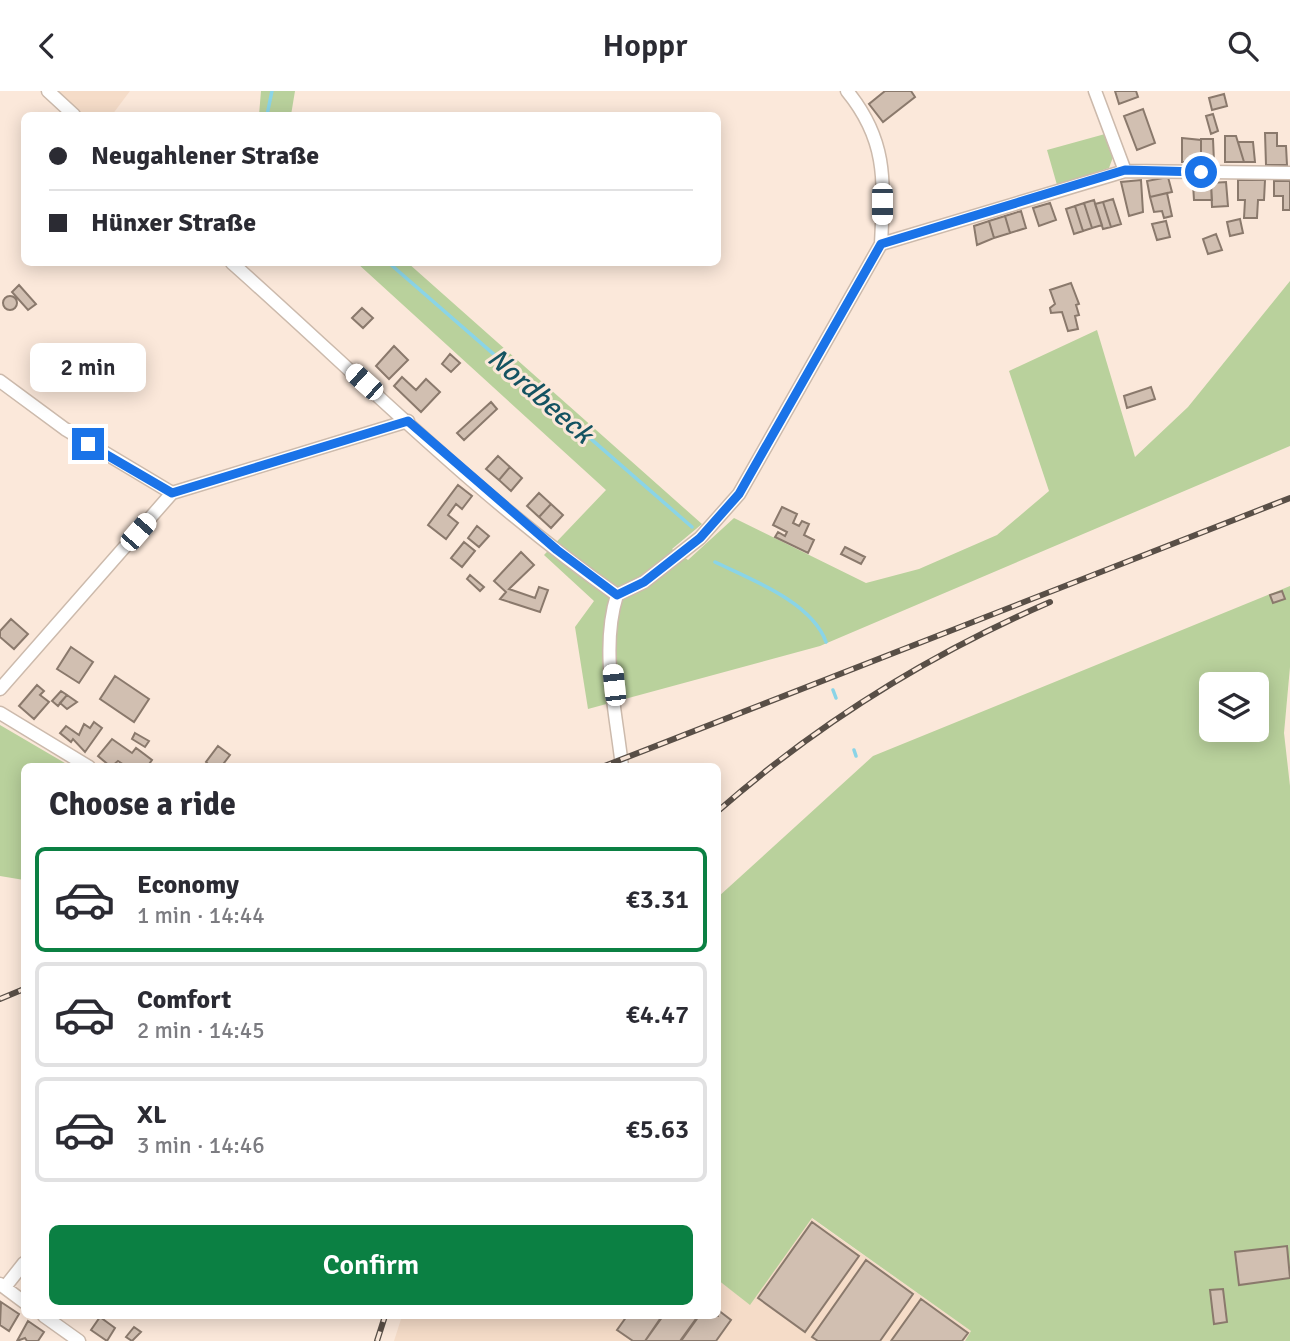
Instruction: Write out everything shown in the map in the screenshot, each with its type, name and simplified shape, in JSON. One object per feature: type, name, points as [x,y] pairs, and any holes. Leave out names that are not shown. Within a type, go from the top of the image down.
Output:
[{"type":"street","points":[[48,91],[71,112]]},
{"type":"street","points":[[617,595],[644,582],[700,538],[739,494],[881,244],[882,194],[878,148],[869,120],[846,91]]},
{"type":"street","points":[[1095,91],[1125,170]]},
{"type":"street","points":[[881,244],[1125,170],[1290,173]]},
{"type":"street","points":[[235,266],[557,550],[617,595]]},
{"type":"street","points":[[0,381],[65,429],[172,493]]},
{"type":"street","points":[[0,688],[172,493],[408,421]]},
{"type":"street","points":[[617,595],[610,624],[609,645],[622,763]]},
{"type":"street","points":[[0,713],[82,763]]},
{"type":"street","points":[[21,1266],[2,1286],[21,1300]]},
{"type":"street","points":[[48,1319],[79,1341]]},
{"type":"shaded area","points":[[57,91],[130,91],[114,112],[79,112]]},
{"type":"shaded area","points":[[811,1218],[971,1331],[965,1341],[394,1341],[401,1319],[721,1319],[721,1282],[750,1304]]},
{"type":"green space","points":[[261,91],[295,91],[292,112],[259,112]]},
{"type":"green space","points":[[1105,134],[1113,157],[1109,168],[1057,185],[1047,150]]},
{"type":"green space","points":[[360,266],[411,266],[702,524],[672,549],[688,560],[734,518],[866,583],[919,569],[997,535],[1049,491],[1009,371],[1097,330],[1135,457],[1188,407],[1290,281],[1290,446],[820,646],[588,709],[575,627],[594,601],[544,555],[606,490]]},
{"type":"green space","points":[[1290,586],[1290,667],[1284,733],[1290,786],[1290,1341],[965,1341],[971,1331],[812,1218],[750,1305],[721,1282],[721,894],[873,756]]},
{"type":"green space","points":[[0,725],[65,763],[21,763],[21,880],[0,876]]},
{"type":"building","points":[[885,91],[911,91],[915,97],[883,122],[869,104]]},
{"type":"building","points":[[1115,91],[1136,91],[1138,97],[1119,104]]},
{"type":"building","points":[[1224,94],[1227,106],[1212,110],[1209,98]]},
{"type":"building","points":[[1143,109],[1155,143],[1137,150],[1124,116]]},
{"type":"building","points":[[1213,114],[1218,131],[1211,134],[1206,116]]},
{"type":"building","points":[[1265,133],[1277,133],[1277,146],[1286,146],[1287,165],[1266,165]]},
{"type":"building","points":[[1225,136],[1236,136],[1244,162],[1225,162]]},
{"type":"building","points":[[1182,138],[1201,140],[1201,162],[1182,162]]},
{"type":"building","points":[[1201,139],[1213,139],[1214,162],[1201,162]]},
{"type":"building","points":[[1238,142],[1253,142],[1255,162],[1244,162]]},
{"type":"building","points":[[1168,177],[1172,192],[1150,197],[1147,181]]},
{"type":"building","points":[[1141,180],[1143,212],[1129,216],[1121,182]]},
{"type":"building","points":[[1238,180],[1265,180],[1264,200],[1258,200],[1257,218],[1244,218],[1245,200],[1238,200]]},
{"type":"building","points":[[1274,181],[1290,181],[1290,210],[1283,210],[1283,196],[1274,196]]},
{"type":"building","points":[[1226,182],[1228,206],[1212,207],[1211,183]]},
{"type":"building","points":[[1211,183],[1212,200],[1194,200],[1193,184]]},
{"type":"building","points":[[1167,193],[1172,216],[1164,218],[1162,211],[1154,212],[1150,197]]},
{"type":"building","points":[[1113,199],[1121,224],[1111,227],[1103,202]]},
{"type":"building","points":[[1094,200],[1102,225],[1092,228],[1084,203]]},
{"type":"building","points":[[1103,202],[1111,227],[1103,229],[1095,204]]},
{"type":"building","points":[[1050,203],[1056,220],[1039,226],[1033,208]]},
{"type":"building","points":[[1084,203],[1092,228],[1083,231],[1075,206]]},
{"type":"building","points":[[1075,206],[1083,231],[1074,234],[1066,209]]},
{"type":"building","points":[[1021,211],[1026,228],[1010,233],[1005,216]]},
{"type":"building","points":[[1005,216],[1010,233],[994,238],[989,221]]},
{"type":"building","points":[[1240,219],[1243,233],[1230,236],[1227,222]]},
{"type":"building","points":[[989,221],[994,238],[977,245],[974,226]]},
{"type":"building","points":[[1166,221],[1170,237],[1157,240],[1152,224]]},
{"type":"building","points":[[1216,234],[1222,250],[1208,254],[1203,239]]},
{"type":"building","points":[[1071,283],[1079,304],[1076,305],[1079,315],[1075,316],[1078,329],[1068,331],[1062,312],[1051,313],[1050,308],[1055,304],[1050,290]]},
{"type":"building","points":[[19,285],[36,304],[28,310],[12,292]]},
{"type":"building","points":[[7,296],[13,296],[17,303],[13,310],[7,310],[3,306],[3,300]]},
{"type":"building","points":[[362,308],[373,318],[363,328],[352,318]]},
{"type":"building","points":[[394,346],[408,360],[389,379],[376,366]]},
{"type":"building","points":[[450,354],[460,363],[451,372],[442,364]]},
{"type":"building","points":[[402,377],[416,390],[426,379],[440,392],[421,412],[394,386]]},
{"type":"building","points":[[1151,387],[1155,399],[1127,408],[1124,396]]},
{"type":"building","points":[[491,402],[497,409],[464,440],[457,433]]},
{"type":"building","points":[[498,456],[510,467],[499,480],[486,469]]},
{"type":"building","points":[[510,467],[522,478],[511,491],[499,480]]},
{"type":"building","points":[[458,485],[472,496],[462,509],[456,504],[448,515],[458,523],[446,539],[428,525]]},
{"type":"building","points":[[539,493],[551,504],[539,517],[527,506]]},
{"type":"building","points":[[551,504],[563,515],[551,528],[539,517]]},
{"type":"building","points":[[782,507],[797,514],[793,523],[799,526],[802,521],[809,524],[804,535],[814,540],[808,553],[775,537],[778,532],[785,536],[787,532],[773,525]]},
{"type":"building","points":[[477,526],[489,536],[479,547],[468,538]]},
{"type":"building","points":[[464,542],[475,551],[462,567],[451,558]]},
{"type":"building","points":[[845,547],[865,557],[861,564],[841,554]]},
{"type":"building","points":[[521,552],[534,565],[509,589],[535,598],[539,587],[548,590],[540,612],[500,599],[506,592],[494,581]]},
{"type":"building","points":[[470,575],[484,587],[480,591],[467,579]]},
{"type":"building","points":[[1282,591],[1285,599],[1273,603],[1270,595]]},
{"type":"building","points":[[11,619],[28,634],[14,649],[0,637],[0,631]]},
{"type":"building","points":[[71,647],[93,662],[79,683],[57,669]]},
{"type":"building","points":[[115,676],[149,699],[134,722],[100,699]]},
{"type":"building","points":[[37,685],[44,691],[40,695],[49,702],[34,719],[19,706]]},
{"type":"building","points":[[61,691],[67,695],[58,706],[52,701]]},
{"type":"building","points":[[67,695],[77,702],[67,709],[60,703]]},
{"type":"building","points":[[94,722],[102,728],[85,752],[73,739],[71,742],[60,733],[66,726],[79,735],[84,724],[90,728]]},
{"type":"building","points":[[135,733],[149,741],[145,747],[132,739]]},
{"type":"building","points":[[112,739],[132,753],[136,748],[152,760],[150,763],[106,763],[98,756]]},
{"type":"building","points":[[218,746],[230,755],[224,763],[206,762]]},
{"type":"building","points":[[812,1222],[859,1256],[805,1332],[758,1298]]},
{"type":"building","points":[[1287,1246],[1290,1278],[1239,1285],[1235,1252]]},
{"type":"building","points":[[866,1260],[913,1294],[880,1341],[818,1341],[812,1337]]},
{"type":"building","points":[[1223,1289],[1227,1322],[1214,1324],[1210,1290]]},
{"type":"building","points":[[921,1299],[968,1333],[962,1341],[891,1341]]},
{"type":"building","points":[[1,1302],[19,1314],[9,1331],[0,1325]]},
{"type":"building","points":[[721,1312],[731,1320],[716,1341],[681,1341],[697,1319],[721,1319]]},
{"type":"building","points":[[99,1319],[115,1328],[107,1341],[91,1330]]},
{"type":"building","points":[[625,1319],[660,1319],[645,1341],[633,1341],[617,1330]]},
{"type":"building","points":[[661,1319],[696,1319],[680,1341],[645,1341]]},
{"type":"building","points":[[28,1321],[44,1332],[38,1341],[27,1341],[25,1338],[17,1341]]},
{"type":"building","points":[[134,1327],[141,1332],[132,1341],[126,1337]]},
{"type":"waterway","name":"Nordbeeck","points":[[268,112],[272,91]]},
{"type":"waterway","name":"Nordbeeck","points":[[392,266],[692,527]]},
{"type":"waterway","name":"Nordbeeck","points":[[715,562],[762,584],[794,604],[819,628],[826,642]]},
{"type":"waterway","name":"Nordbeeck","points":[[833,690],[836,698]]},
{"type":"waterway","name":"Nordbeeck","points":[[854,750],[856,756]]},
{"type":"railway","points":[[612,763],[1290,498]]},
{"type":"railway","points":[[721,808],[794,749],[875,694],[917,668],[1050,602]]},
{"type":"railway","points":[[0,999],[21,990]]},
{"type":"railway","points":[[377,1341],[384,1319]]},
{"type":"route","points":[[88,444],[157,487],[172,493],[408,421],[515,515],[617,595],[644,582],[700,538],[739,494],[881,244],[1125,170],[1201,172]]}]
